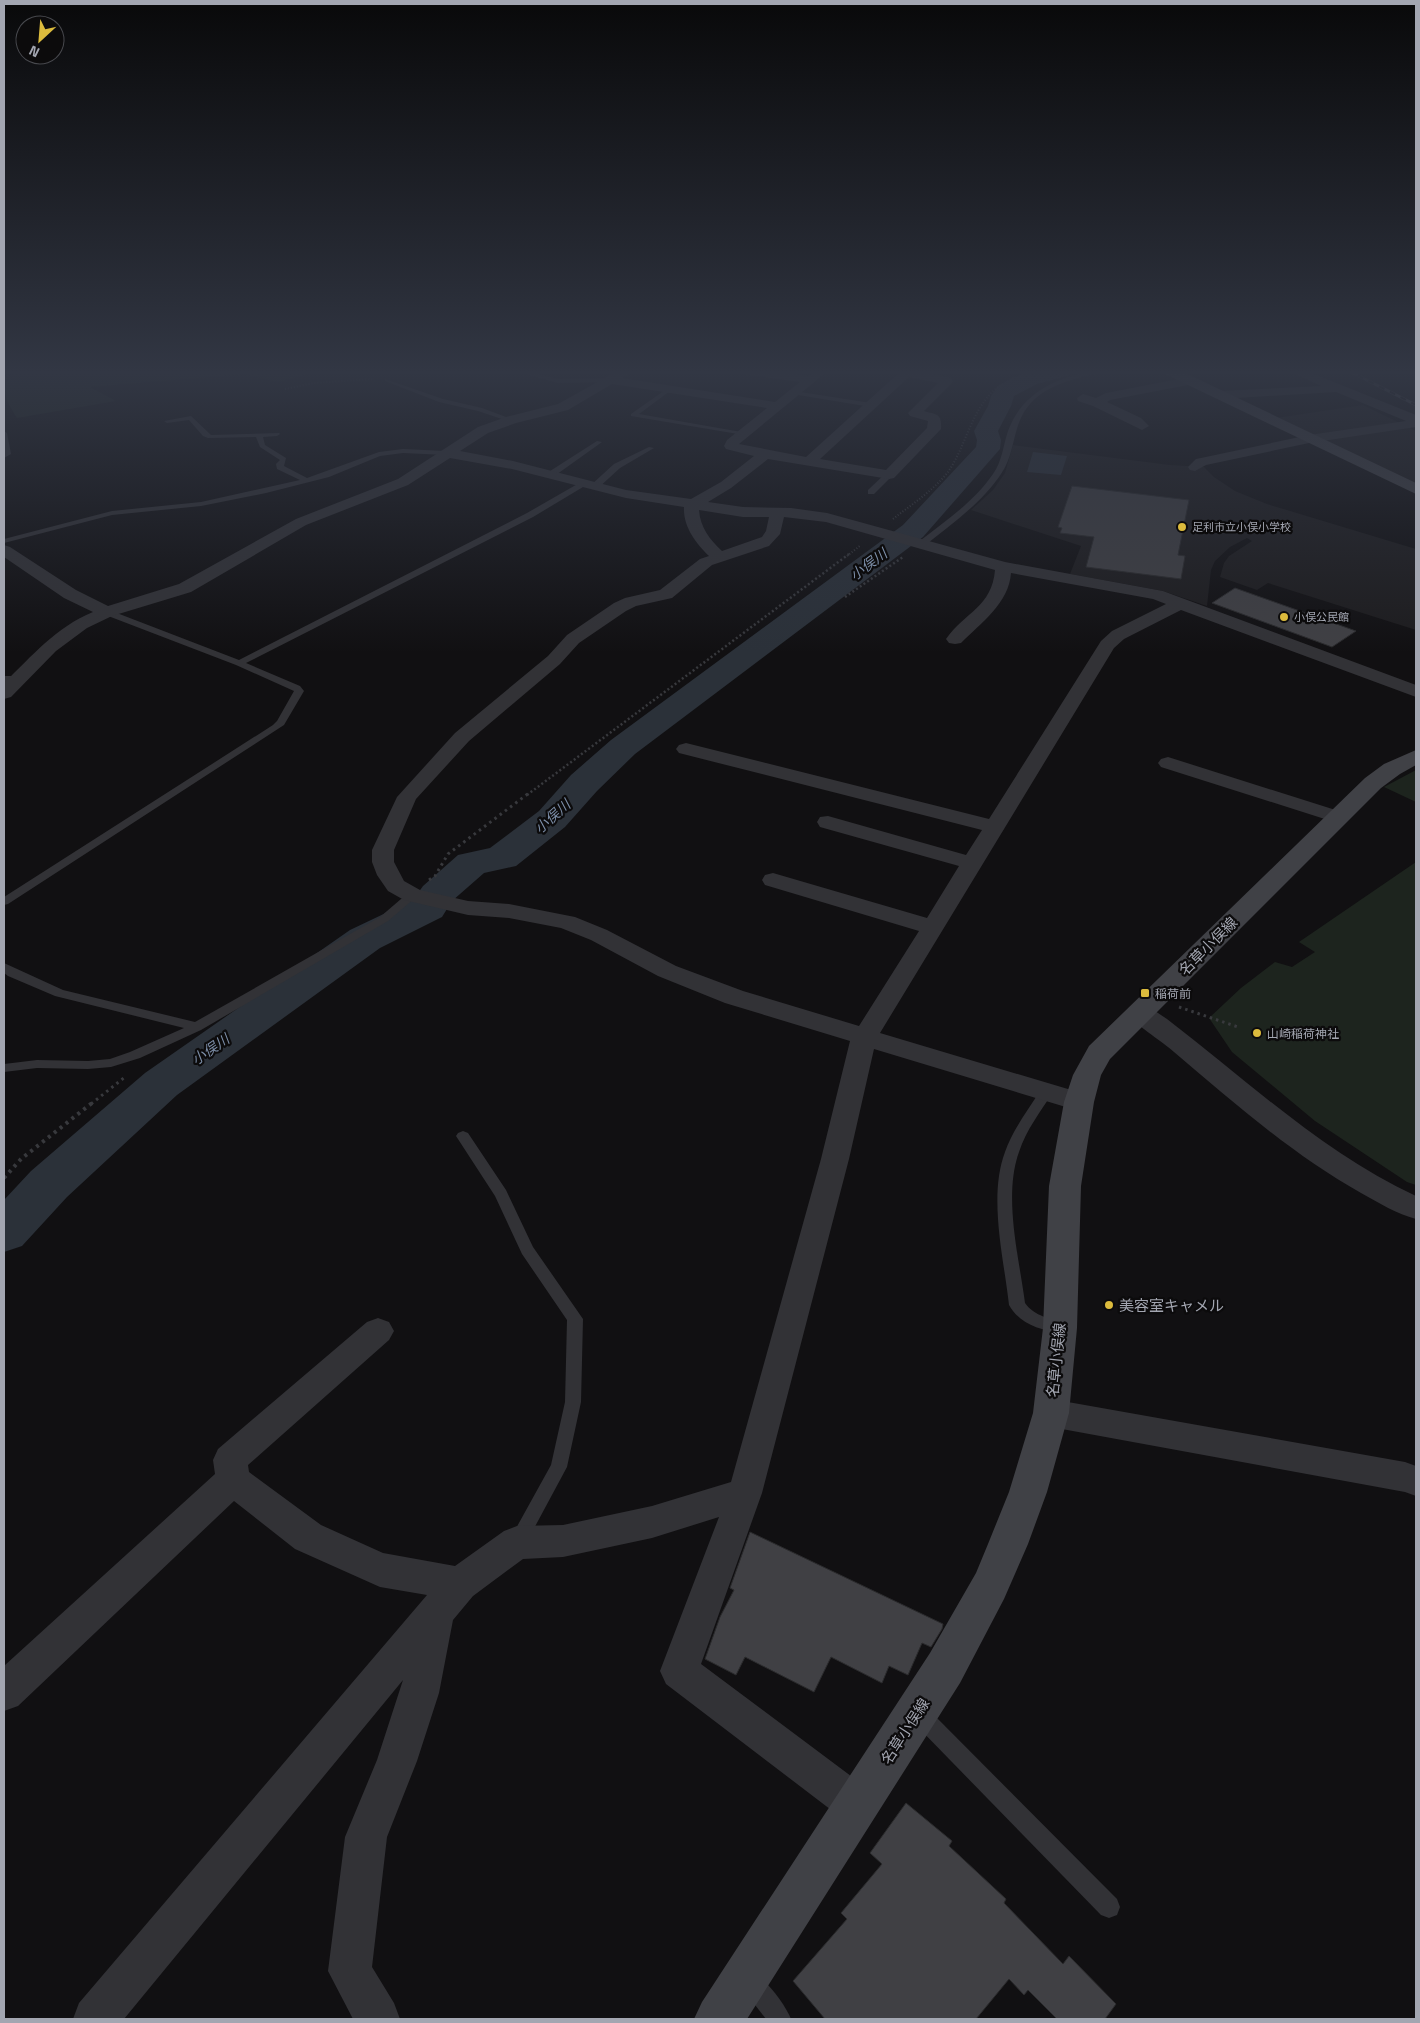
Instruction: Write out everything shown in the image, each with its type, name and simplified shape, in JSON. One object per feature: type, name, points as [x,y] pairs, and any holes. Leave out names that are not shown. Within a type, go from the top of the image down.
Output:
[{"type":"main road","points":[[1364,464],[1416,488]]},
{"type":"main road","name":"名草小俣線","points":[[719,2019],[945,1668],[990,1586],[1028,1492],[1051,1413],[1060,1328],[1065,1186],[1079,1102],[1087,1075],[1099,1053],[1373,783],[1392,769],[1416,757]]},
{"type":"street","points":[[4,693],[11,679],[64,635],[106,612],[185,588],[301,522],[338,506],[390,488],[414,476],[430,464]]},
{"type":"street","points":[[509,464],[626,494],[743,512],[808,515],[1003,567],[1157,595],[1416,691]]},
{"type":"street","points":[[692,505],[726,485],[752,464]]},
{"type":"street","points":[[829,464],[889,475],[899,464]]},
{"type":"street","points":[[692,505],[691,514],[700,539],[718,556]]},
{"type":"street","points":[[776,513],[773,535],[768,540],[758,545],[718,556],[700,566],[666,594],[631,602],[620,607],[573,639],[554,660],[462,737],[407,797],[383,850],[383,862],[396,886],[415,896],[468,908],[509,911],[567,922],[599,935],[666,971],[734,997],[1079,1102]]},
{"type":"street","points":[[4,550],[70,594],[106,612]]},
{"type":"street","points":[[955,639],[996,598],[1002,584],[1003,567]]},
{"type":"street","points":[[857,1805],[679,1671],[745,1493],[835,1159],[864,1038],[1107,645],[1118,635],[1179,604]]},
{"type":"street","points":[[686,749],[994,827]]},
{"type":"street","points":[[1168,763],[1338,817]]},
{"type":"street","points":[[828,822],[972,862]]},
{"type":"street","points":[[773,880],[932,927]]},
{"type":"street","points":[[1148,1006],[1299,1141],[1352,1176],[1416,1208]]},
{"type":"street","points":[[378,1331],[230,1460],[233,1480],[308,1538],[380,1570],[449,1597]]},
{"type":"street","points":[[1051,1413],[1405,1477],[1416,1481]]},
{"type":"street","points":[[4,1692],[233,1480]]},
{"type":"street","points":[[95,2019],[449,1597],[517,1543],[563,1541],[652,1522],[745,1493]]},
{"type":"street","points":[[378,2019],[350,1971],[366,1837],[397,1761],[449,1597]]},
{"type":"lane","points":[[280,464],[280,467],[306,480]]},
{"type":"lane","points":[[4,541],[112,513],[216,501],[326,475],[351,464]]},
{"type":"lane","points":[[550,475],[566,464]]},
{"type":"lane","points":[[240,663],[589,486],[621,464]]},
{"type":"lane","points":[[917,544],[975,500],[999,471],[1001,464]]},
{"type":"lane","points":[[871,492],[889,475]]},
{"type":"lane","points":[[4,902],[269,732],[281,722],[299,691],[297,688],[240,663],[106,612]]},
{"type":"lane","points":[[4,1068],[37,1064],[88,1066],[111,1063],[135,1055],[197,1026],[384,919],[415,896]]},
{"type":"lane","points":[[4,967],[12,973],[59,993],[197,1026]]},
{"type":"lane","points":[[1046,1092],[1020,1136],[1010,1159],[1006,1186],[1007,1212],[1018,1305],[1024,1315],[1060,1328]]},
{"type":"lane","points":[[462,1136],[501,1194],[527,1250],[575,1319],[573,1402],[559,1467],[517,1543]]},
{"type":"lane","points":[[917,1712],[1109,1907]]},
{"type":"lane","points":[[747,1976],[780,2019]]},
{"type":"path","points":[[415,896],[434,876],[448,854],[880,533],[936,484],[953,464]]},
{"type":"path","points":[[845,597],[917,544]]},
{"type":"path","points":[[1148,1006],[1238,1027]]},
{"type":"path","points":[[4,1178],[21,1159],[131,1072]]},
{"type":"shaded area","name":"足利市立小俣小学校","points":[[1007,464],[1165,464],[1204,467],[1214,477],[1235,491],[1267,504],[1416,549],[1416,630],[1268,583],[1257,590],[1220,577],[1224,563],[1229,556],[1252,541],[1247,538],[1230,547],[1215,561],[1211,570],[1207,606],[1163,591],[1070,574],[1081,546],[971,510],[993,490],[1005,473]]},
{"type":"shaded area","points":[[1029,464],[1064,464],[1061,475],[1027,472]]},
{"type":"shaded area","points":[[1373,464],[1416,464],[1416,485]]},
{"type":"shaded area","points":[[1416,770],[1416,802],[1384,787]]},
{"type":"shaded area","points":[[1416,862],[1416,1185],[1407,1182],[1315,1121],[1232,1052],[1209,1018],[1241,988],[1275,962],[1292,967],[1315,952],[1299,942]]},
{"type":"building","points":[[1072,486],[1189,500],[1178,555],[1185,556],[1181,579],[1086,567],[1094,537],[1060,533],[1062,528],[1058,527]]},
{"type":"building","name":"小俣公民館","points":[[1235,588],[1356,631],[1332,647],[1212,603]]},
{"type":"building","points":[[750,1532],[943,1624],[942,1629],[931,1647],[922,1643],[908,1675],[889,1666],[882,1683],[831,1657],[814,1692],[745,1657],[736,1675],[705,1659],[720,1617],[734,1590],[730,1588]]},
{"type":"building","points":[[906,1803],[952,1841],[949,1846],[1006,1899],[1004,1903],[1063,1964],[1069,1956],[1116,2004],[1105,2019],[1057,2019],[1028,1990],[1024,1995],[1009,1979],[976,2019],[825,2019],[793,1981],[847,1919],[841,1913],[882,1864],[870,1853]]},
{"type":"waterway","name":"小俣川","points":[[4,1232],[49,1184],[161,1084],[365,939],[428,908],[437,894],[472,863],[502,858],[552,819],[584,783],[623,747],[913,531],[974,464]]},
{"type":"place","name":"足利市立小俣小学校","points":[[1182,527]]},
{"type":"place","name":"小俣公民館","points":[[1284,617]]},
{"type":"place","name":"稲荷前","points":[[1145,993]]},
{"type":"place","name":"山崎稲荷神社","points":[[1257,1033]]},
{"type":"place","name":"美容室キャメル","points":[[1109,1305]]}]
